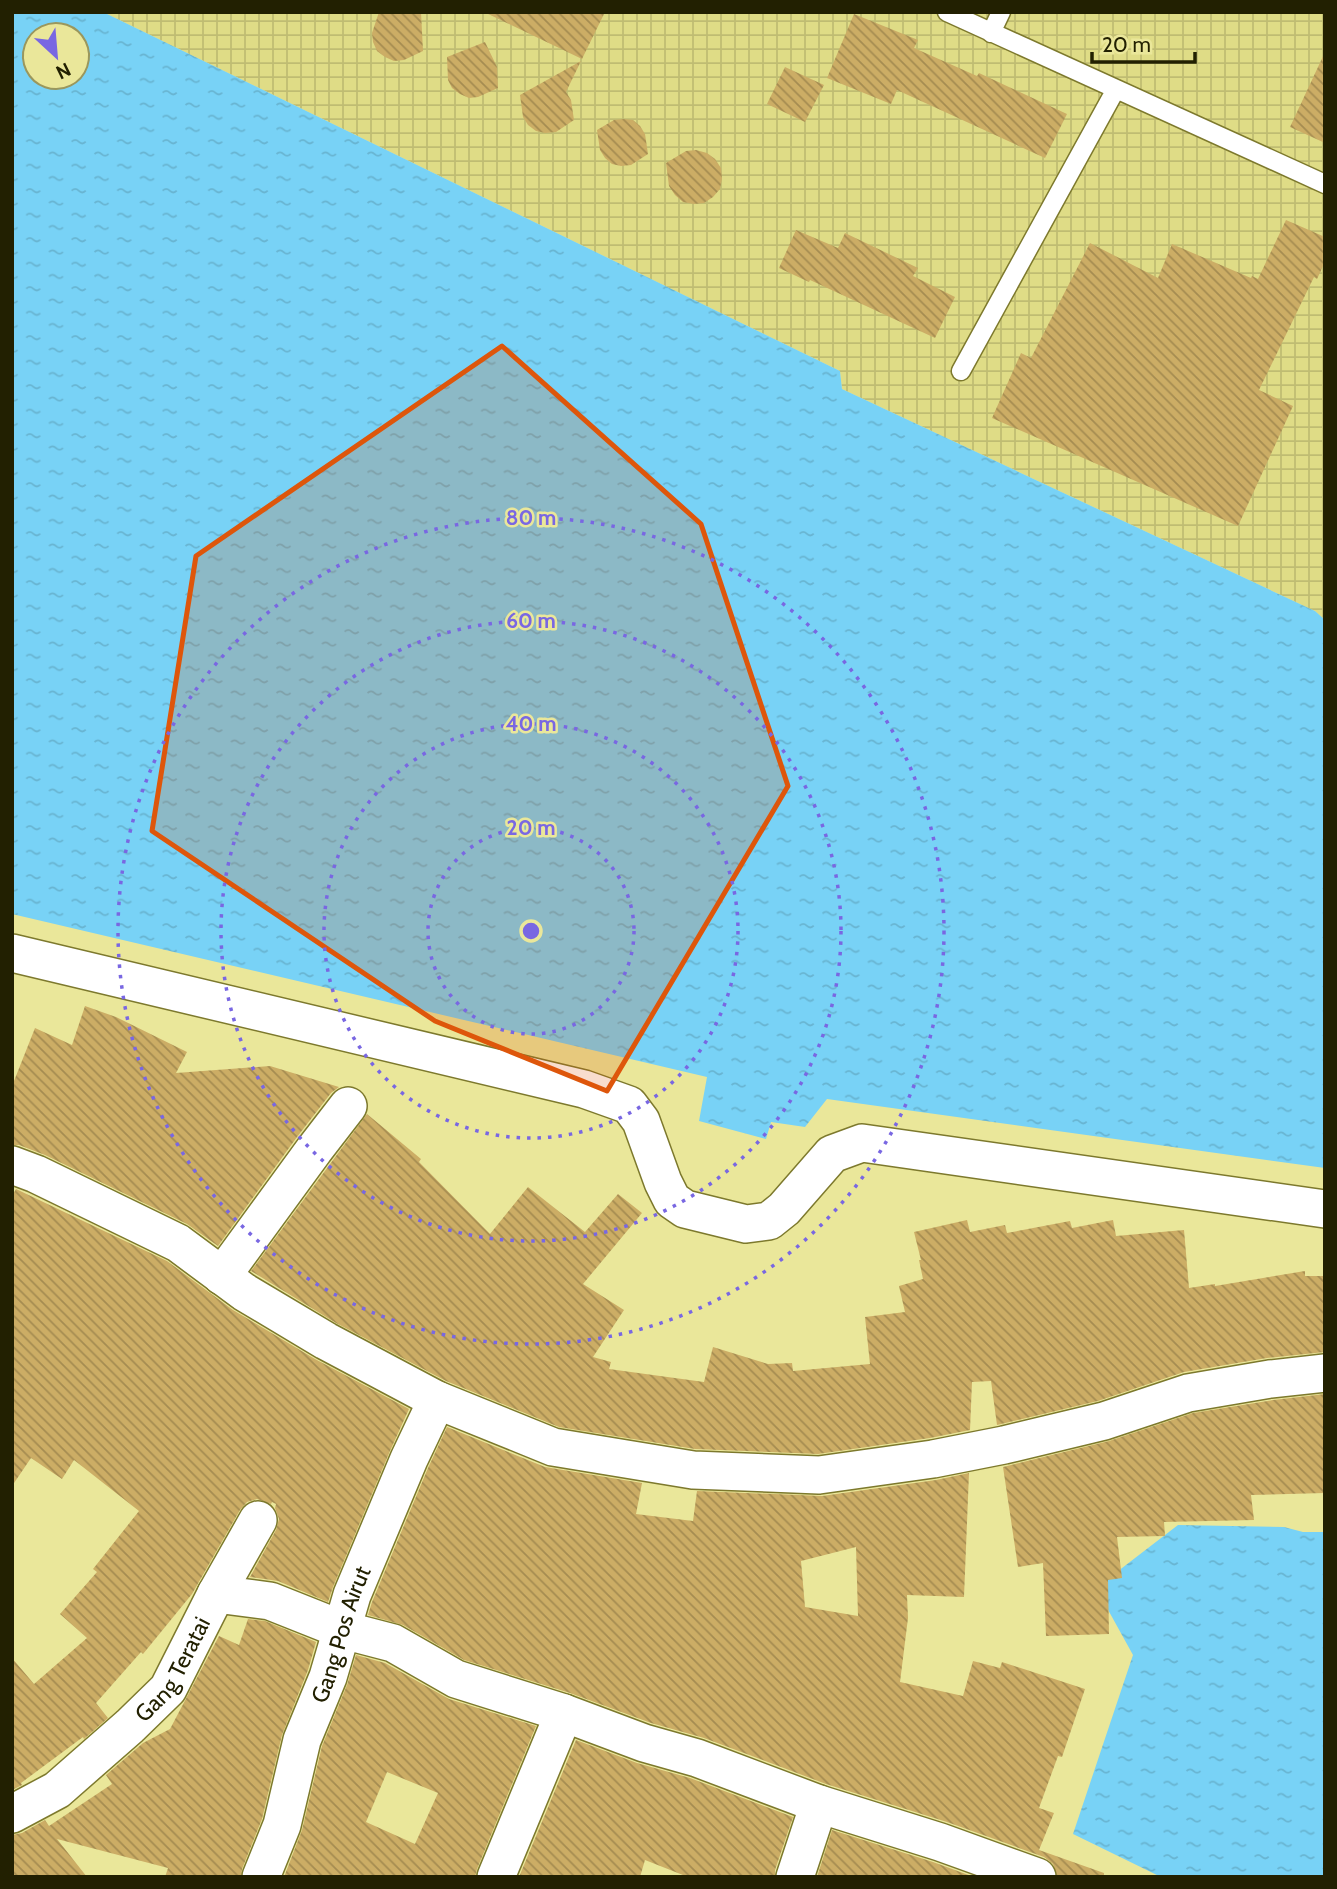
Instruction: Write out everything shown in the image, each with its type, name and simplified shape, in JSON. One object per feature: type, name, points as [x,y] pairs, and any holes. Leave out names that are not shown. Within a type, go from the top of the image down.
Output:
[{"type":"street","points":[[12,953],[584,1089],[629,1105],[641,1121],[672,1200],[685,1209],[746,1224],[769,1221],[784,1209],[832,1154],[862,1143],[1325,1209]]},
{"type":"street","points":[[222,1276],[348,1106]]},
{"type":"street","points":[[12,1165],[178,1242],[244,1293],[326,1341],[437,1400],[553,1447],[694,1470],[820,1475],[933,1458],[1004,1445],[1104,1421],[1188,1394],[1270,1379],[1325,1373]]},
{"type":"street","name":"Gang Pos Airut","points":[[261,1877],[282,1825],[302,1740],[328,1677],[352,1595],[408,1459],[437,1400]]},
{"type":"street","points":[[216,1594],[258,1520]]},
{"type":"street","name":"Gang Teratai","points":[[12,1814],[57,1790],[168,1689],[216,1594],[270,1601],[343,1630],[393,1643],[456,1679],[564,1713],[644,1743],[697,1758],[819,1804],[940,1842],[1037,1877]]},
{"type":"street","points":[[496,1877],[564,1713]]},
{"type":"street","points":[[795,1877],[819,1804]]},
{"type":"lane","points":[[947,12],[1325,184]]},
{"type":"lane","points":[[991,33],[1000,12]]},
{"type":"lane","points":[[961,371],[1116,89]]},
{"type":"highlighted area","points":[[502,346],[701,524],[788,786],[607,1091],[435,1021],[152,831],[196,556]]},
{"type":"shaded area","points":[[103,12],[1325,12],[1325,620],[1315,611],[842,389],[840,371]]},
{"type":"water","points":[[12,12],[103,12],[840,371],[842,389],[1315,611],[1325,620],[1325,1168],[827,1099],[805,1127],[771,1122],[766,1139],[699,1121],[707,1077],[12,914]]},
{"type":"water","points":[[1178,1525],[1284,1527],[1303,1532],[1325,1532],[1325,1877],[1161,1877],[1073,1834],[1133,1655],[1096,1588]]},
{"type":"building","points":[[379,12],[421,12],[423,51],[404,60],[394,61],[377,51],[372,33]]},
{"type":"building","points":[[484,12],[605,12],[582,59]]},
{"type":"building","points":[[854,14],[918,40],[914,48],[977,76],[979,73],[1067,114],[1045,158],[897,90],[891,104],[827,78]]},
{"type":"building","points":[[485,42],[497,67],[498,88],[469,98],[452,88],[448,80],[447,57]]},
{"type":"building","points":[[1325,52],[1325,143],[1290,127]]},
{"type":"building","points":[[581,61],[566,92],[571,100],[574,120],[556,132],[536,131],[523,117],[520,95]]},
{"type":"building","points":[[785,67],[824,85],[805,122],[767,104]]},
{"type":"building","points":[[614,120],[633,120],[640,126],[645,134],[648,154],[631,165],[621,166],[612,164],[605,158],[600,150],[597,130]]},
{"type":"building","points":[[696,150],[715,159],[721,168],[722,179],[720,189],[713,197],[704,203],[694,204],[683,202],[675,195],[669,186],[666,163],[686,151]]},
{"type":"building","points":[[1286,220],[1325,237],[1325,262],[1317,279],[1314,277],[1259,390],[1293,406],[1238,526],[992,418],[1021,353],[1031,358],[1090,243],[1158,278],[1172,244],[1258,279]]},
{"type":"building","points":[[796,230],[838,248],[845,233],[918,268],[913,276],[955,297],[935,338],[779,268]]},
{"type":"building","points":[[85,1006],[116,1017],[187,1052],[176,1073],[270,1066],[339,1087],[331,1093],[297,1137],[218,1246],[187,1224],[45,1155],[12,1145],[12,1086],[35,1028],[72,1045]]},
{"type":"building","points":[[367,1114],[421,1159],[419,1162],[490,1234],[528,1187],[585,1232],[618,1194],[642,1213],[583,1284],[624,1310],[593,1357],[611,1362],[609,1369],[704,1382],[713,1347],[768,1364],[792,1363],[793,1371],[870,1364],[865,1317],[905,1312],[899,1286],[923,1279],[914,1232],[967,1220],[970,1232],[1005,1225],[1007,1233],[1070,1221],[1072,1228],[1113,1220],[1116,1236],[1184,1230],[1189,1288],[1305,1271],[1305,1276],[1325,1276],[1325,1352],[1267,1358],[1184,1372],[1098,1401],[997,1425],[991,1381],[972,1382],[970,1430],[818,1454],[695,1449],[559,1427],[446,1381],[336,1323],[251,1271]]},
{"type":"building","points":[[16,1189],[167,1261],[233,1310],[315,1359],[409,1409],[328,1602],[278,1581],[250,1577],[276,1530],[279,1519],[276,1504],[257,1499],[247,1502],[192,1594],[143,1654],[141,1652],[96,1703],[108,1718],[84,1739],[83,1737],[12,1790],[12,1658],[34,1684],[87,1638],[60,1614],[97,1572],[93,1569],[139,1511],[74,1460],[62,1479],[31,1458],[12,1486],[12,1196]]},
{"type":"building","points":[[1325,1394],[1325,1493],[1251,1495],[1254,1520],[1164,1522],[1165,1536],[1117,1537],[1122,1578],[1108,1580],[1109,1634],[1046,1636],[1043,1563],[1018,1567],[1003,1467],[1109,1441],[1193,1413]]},
{"type":"building","points":[[447,1427],[545,1467],[642,1483],[636,1514],[693,1521],[697,1491],[822,1496],[969,1473],[964,1597],[907,1595],[908,1618],[900,1682],[963,1696],[973,1661],[1000,1668],[1002,1662],[1085,1689],[1062,1757],[1058,1756],[1039,1808],[1054,1813],[1039,1850],[1104,1873],[1104,1877],[1057,1877],[1053,1864],[1044,1857],[947,1822],[826,1784],[704,1738],[651,1723],[570,1693],[464,1660],[403,1625],[368,1615]],"holes":[[[856,1547],[858,1616],[805,1607],[801,1561]]]},
{"type":"building","points":[[248,1619],[265,1621],[316,1642],[308,1670],[282,1735],[262,1819],[241,1877],[165,1877],[168,1868],[57,1839],[87,1877],[12,1877],[12,1835],[22,1833],[45,1820],[49,1826],[112,1784],[106,1775],[143,1743],[170,1729],[219,1636],[239,1645]]},
{"type":"building","points":[[356,1655],[385,1663],[449,1699],[536,1726],[475,1877],[284,1877],[302,1830],[322,1746]],"holes":[[[387,1772],[438,1793],[415,1844],[366,1822]]]},
{"type":"building","points":[[576,1740],[637,1763],[690,1778],[793,1817],[775,1877],[688,1877],[645,1860],[640,1877],[519,1877]]},
{"type":"building","points":[[832,1830],[933,1862],[974,1877],[817,1877]]}]
